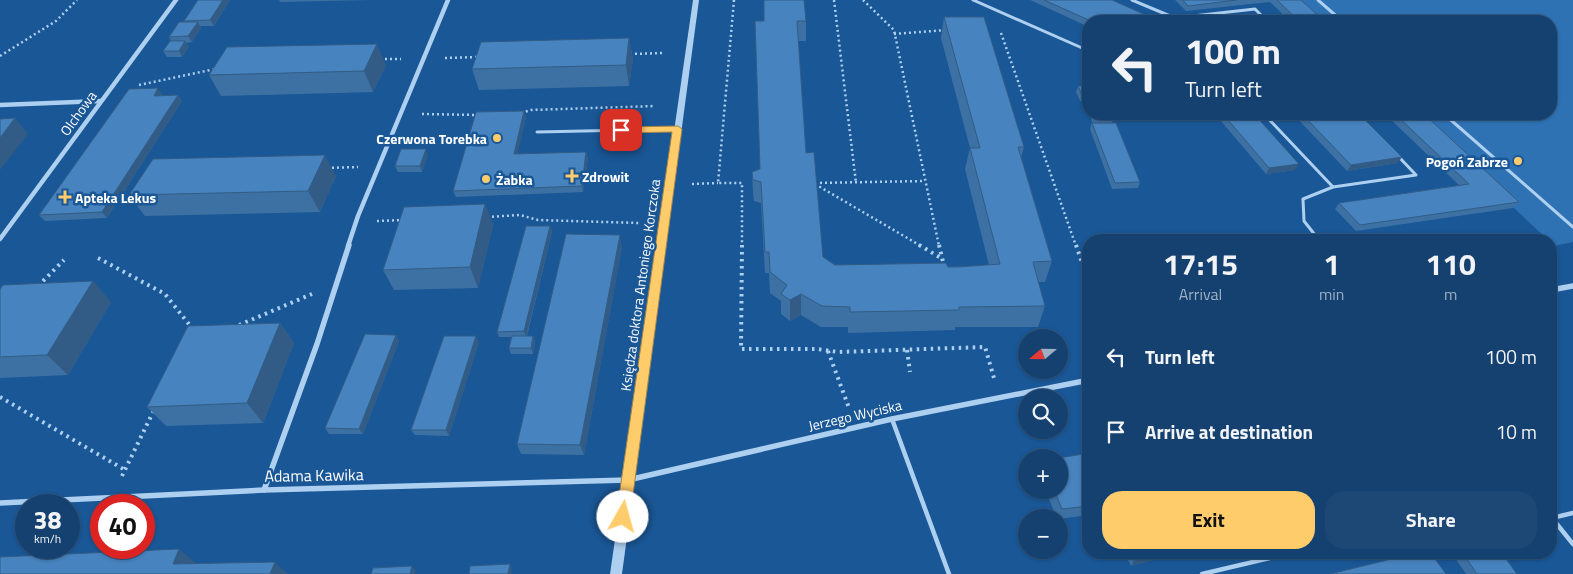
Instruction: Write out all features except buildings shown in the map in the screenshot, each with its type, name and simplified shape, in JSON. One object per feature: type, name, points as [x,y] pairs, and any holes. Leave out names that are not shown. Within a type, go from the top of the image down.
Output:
[{"type":"street","name":"Olchowa","points":[[0,239],[176,0]]},
{"type":"street","points":[[264,490],[338,284],[356,222],[448,0]]},
{"type":"street","name":"Księdza doktora Antoniego Korczoka","points":[[616,574],[696,0]]},
{"type":"street","points":[[0,105],[100,101]]},
{"type":"street","points":[[1557,289],[1573,286]]},
{"type":"street","name":"Jerzego Wyciska","points":[[628,480],[892,419],[1082,381]]},
{"type":"street","name":"Adama Kawika","points":[[0,502],[264,490],[628,480]]},
{"type":"lane","points":[[973,0],[1082,48]]},
{"type":"lane","points":[[1132,0],[1168,15]]},
{"type":"lane","points":[[1318,0],[1335,15]]},
{"type":"lane","points":[[1202,15],[1255,9],[1261,15]]},
{"type":"lane","points":[[1270,120],[1333,187]]},
{"type":"lane","points":[[1451,120],[1573,227]]},
{"type":"lane","points":[[537,132],[678,129]]},
{"type":"lane","points":[[1314,234],[1304,221],[1303,199],[1333,187],[1416,175],[1396,154]]},
{"type":"lane","points":[[892,419],[949,574]]},
{"type":"lane","points":[[1557,517],[1573,514]]},
{"type":"lane","points":[[1557,524],[1573,544]]},
{"type":"lane","points":[[1202,574],[1265,559]]},
{"type":"path","points":[[0,56],[56,21],[77,0]]},
{"type":"path","points":[[718,183],[734,0]]},
{"type":"path","points":[[834,0],[856,183]]},
{"type":"path","points":[[863,0],[894,30],[941,259],[947,273]]},
{"type":"path","points":[[894,34],[950,30]]},
{"type":"path","points":[[994,30],[1001,32],[1082,263]]},
{"type":"path","points":[[626,54],[664,54]]},
{"type":"path","points":[[375,60],[483,57]]},
{"type":"path","points":[[131,87],[215,69]]},
{"type":"path","points":[[401,113],[466,114]]},
{"type":"path","points":[[320,168],[379,166]]},
{"type":"path","points":[[924,181],[814,184],[941,259]]},
{"type":"path","points":[[692,184],[742,183],[741,349],[828,350],[838,352],[985,347],[994,379]]},
{"type":"path","points":[[481,217],[520,215],[538,220],[639,223]]},
{"type":"path","points":[[356,222],[414,219]]},
{"type":"path","points":[[98,258],[164,294],[196,333]]},
{"type":"path","points":[[37,287],[64,260]]},
{"type":"path","points":[[238,325],[338,284]]},
{"type":"path","points":[[828,350],[852,413]]},
{"type":"path","points":[[907,350],[910,372]]},
{"type":"path","points":[[0,397],[125,470]]},
{"type":"path","points":[[122,476],[158,401]]},
{"type":"shaded area","name":"Pogoń Zabrze","points":[[1294,0],[1573,0],[1573,242],[1557,245],[1557,234],[1542,234],[1420,120],[1557,120],[1557,15],[1310,15]]},
{"type":"place","name":"Czerwona Torebka","points":[[497,138]]},
{"type":"place","name":"Pogoń Zabrze","points":[[1518,161]]},
{"type":"place","name":"Zdrowit","points":[[572,176]]},
{"type":"place","name":"Żabka","points":[[486,179]]},
{"type":"place","name":"Apteka Lekus","points":[[65,197]]},
{"type":"route","points":[[621,130],[678,129],[623,517]]}]
